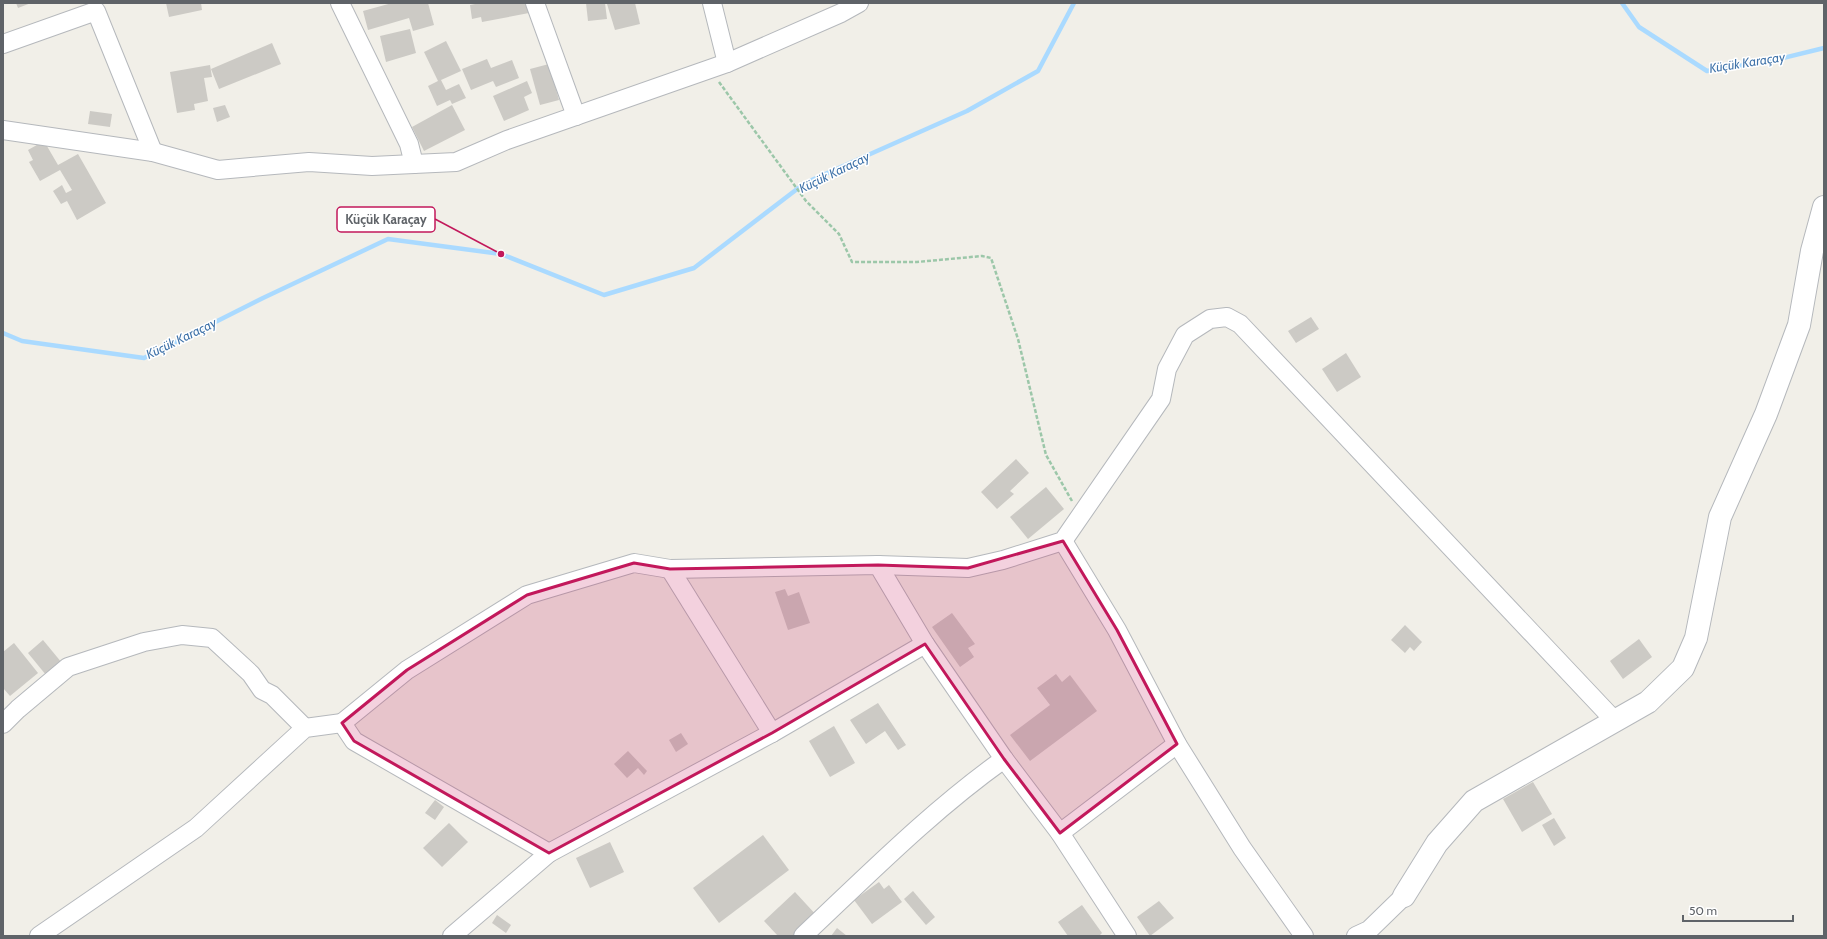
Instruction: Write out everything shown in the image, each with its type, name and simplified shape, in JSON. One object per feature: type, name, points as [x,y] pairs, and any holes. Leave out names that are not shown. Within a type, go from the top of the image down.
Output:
[{"type":"street","points":[[535,3],[576,116]]},
{"type":"street","points":[[712,3],[727,63]]},
{"type":"street","points":[[3,130],[153,152],[218,170],[309,162],[372,166],[456,162],[507,140],[727,63],[841,13],[859,3]]},
{"type":"street","points":[[347,5],[409,144],[414,164]]},
{"type":"street","points":[[3,44],[101,7],[153,152]]},
{"type":"street","points":[[1356,936],[1369,930],[1404,896],[1437,844],[1474,801],[1648,702],[1683,668],[1696,638],[1720,517],[1766,414],[1799,325],[1812,251],[1824,207]]},
{"type":"street","points":[[39,936],[196,828],[305,728],[342,723],[407,670],[528,595],[634,563],[670,569],[878,565],[968,568],[1003,560],[1063,541],[1161,399],[1167,370],[1185,335],[1210,319],[1227,317],[1240,324],[1614,720]]},
{"type":"street","points":[[1063,541],[1117,630],[1177,744],[1242,848],[1304,936]]},
{"type":"street","points":[[878,565],[925,644],[1004,760],[1060,833],[1127,936]]},
{"type":"street","points":[[670,569],[772,733]]},
{"type":"street","points":[[3,724],[18,709],[68,667],[144,642],[182,635],[212,638],[251,674],[262,690],[272,695],[305,728]]},
{"type":"street","points":[[452,936],[549,853],[772,733],[925,644]]},
{"type":"street","points":[[342,723],[354,741],[549,853]]},
{"type":"street","points":[[1060,833],[1177,744]]},
{"type":"street","points":[[803,936],[907,837],[979,777],[1004,760]]},
{"type":"path","points":[[709,69],[802,197],[839,234],[852,262],[917,262],[982,256],[991,258],[1018,339],[1046,455],[1071,500],[1084,510]]},
{"type":"highlighted area","points":[[1063,541],[1117,630],[1177,744],[1060,833],[1004,759],[925,644],[772,733],[549,853],[354,741],[342,723],[407,670],[527,595],[634,563],[670,569],[878,565],[968,568]]},
{"type":"building","points":[[16,3],[31,3],[18,8]]},
{"type":"building","points":[[166,3],[201,3],[202,10],[169,17]]},
{"type":"building","points":[[392,3],[428,3],[434,25],[413,31],[409,18],[368,30],[363,11]]},
{"type":"building","points":[[480,3],[527,3],[529,13],[482,22],[481,17],[472,19],[470,5]]},
{"type":"building","points":[[586,3],[605,3],[607,19],[588,21]]},
{"type":"building","points":[[635,3],[640,24],[615,30],[607,4]]},
{"type":"building","points":[[410,29],[416,53],[386,62],[380,36]]},
{"type":"building","points":[[446,41],[461,71],[441,80],[446,90],[459,84],[466,98],[452,104],[450,100],[437,106],[428,86],[438,81],[424,52]]},
{"type":"building","points":[[272,43],[281,64],[219,89],[211,69]]},
{"type":"building","points":[[487,59],[491,68],[512,60],[519,78],[496,87],[493,81],[471,90],[462,69]]},
{"type":"building","points":[[549,64],[559,100],[540,105],[530,69]]},
{"type":"building","points":[[210,65],[212,77],[204,78],[208,101],[194,104],[195,110],[177,113],[170,72]]},
{"type":"building","points":[[527,81],[532,93],[524,97],[529,110],[504,121],[493,96]]},
{"type":"building","points":[[225,105],[230,117],[217,122],[213,108]]},
{"type":"building","points":[[452,105],[465,130],[424,151],[412,127]]},
{"type":"building","points":[[90,111],[112,114],[110,127],[88,124]]},
{"type":"building","points":[[44,141],[58,165],[78,154],[106,203],[77,220],[67,201],[61,204],[53,191],[62,185],[66,193],[72,190],[60,170],[40,181],[29,162],[33,160],[28,150]]},
{"type":"building","points":[[1311,317],[1319,329],[1296,343],[1288,331]]},
{"type":"building","points":[[1346,353],[1361,377],[1337,392],[1322,369]]},
{"type":"building","points":[[1016,459],[1029,473],[1010,491],[1014,494],[997,509],[981,492]]},
{"type":"building","points":[[1046,487],[1064,509],[1028,539],[1010,517]]},
{"type":"building","points":[[785,589],[788,596],[799,592],[810,623],[788,630],[775,592]]},
{"type":"building","points":[[952,613],[975,644],[968,648],[974,657],[960,667],[932,627]]},
{"type":"building","points":[[1405,625],[1422,642],[1414,651],[1410,647],[1405,653],[1391,640]]},
{"type":"building","points":[[1639,639],[1652,657],[1623,679],[1610,661]]},
{"type":"building","points":[[43,640],[62,663],[46,675],[28,653]]},
{"type":"building","points":[[14,643],[38,673],[10,696],[3,688],[3,652]]},
{"type":"building","points":[[1056,674],[1062,682],[1070,675],[1097,711],[1030,761],[1010,735],[1050,705],[1037,688]]},
{"type":"building","points":[[878,703],[906,745],[898,750],[885,731],[866,744],[850,720]]},
{"type":"building","points":[[834,726],[855,763],[830,777],[809,741]]},
{"type":"building","points":[[681,733],[688,744],[676,752],[669,740]]},
{"type":"building","points":[[628,751],[647,771],[644,775],[638,768],[627,778],[614,764]]},
{"type":"building","points":[[1533,782],[1552,814],[1522,832],[1503,799]]},
{"type":"building","points":[[435,800],[444,807],[435,820],[425,813]]},
{"type":"building","points":[[1554,818],[1566,838],[1554,846],[1542,825]]},
{"type":"building","points":[[449,823],[468,842],[442,867],[423,848]]},
{"type":"building","points":[[763,835],[789,870],[719,923],[693,888]]},
{"type":"building","points":[[610,842],[624,872],[590,888],[576,858]]},
{"type":"building","points":[[879,882],[884,889],[889,885],[902,902],[872,924],[854,900]]},
{"type":"building","points":[[913,891],[935,917],[926,925],[904,899]]},
{"type":"building","points":[[795,892],[818,917],[797,936],[778,936],[764,921]]},
{"type":"building","points":[[1159,901],[1174,918],[1150,936],[1137,917]]},
{"type":"building","points":[[1082,905],[1102,933],[1099,936],[1068,936],[1058,922]]},
{"type":"building","points":[[497,915],[511,925],[506,933],[492,923]]},
{"type":"building","points":[[837,928],[847,936],[831,936]]},
{"type":"waterway","name":"Küçük Karaçay","points":[[3,333],[22,341],[144,358],[263,298],[388,239],[501,254],[604,295],[694,268],[805,183],[967,111],[1038,71],[1074,3]]},
{"type":"waterway","name":"Küçük Karaçay","points":[[1622,3],[1639,27],[1707,71],[1775,60],[1824,48]]},
{"type":"place","name":"Küçük Karaçay","points":[[501,254]]}]
